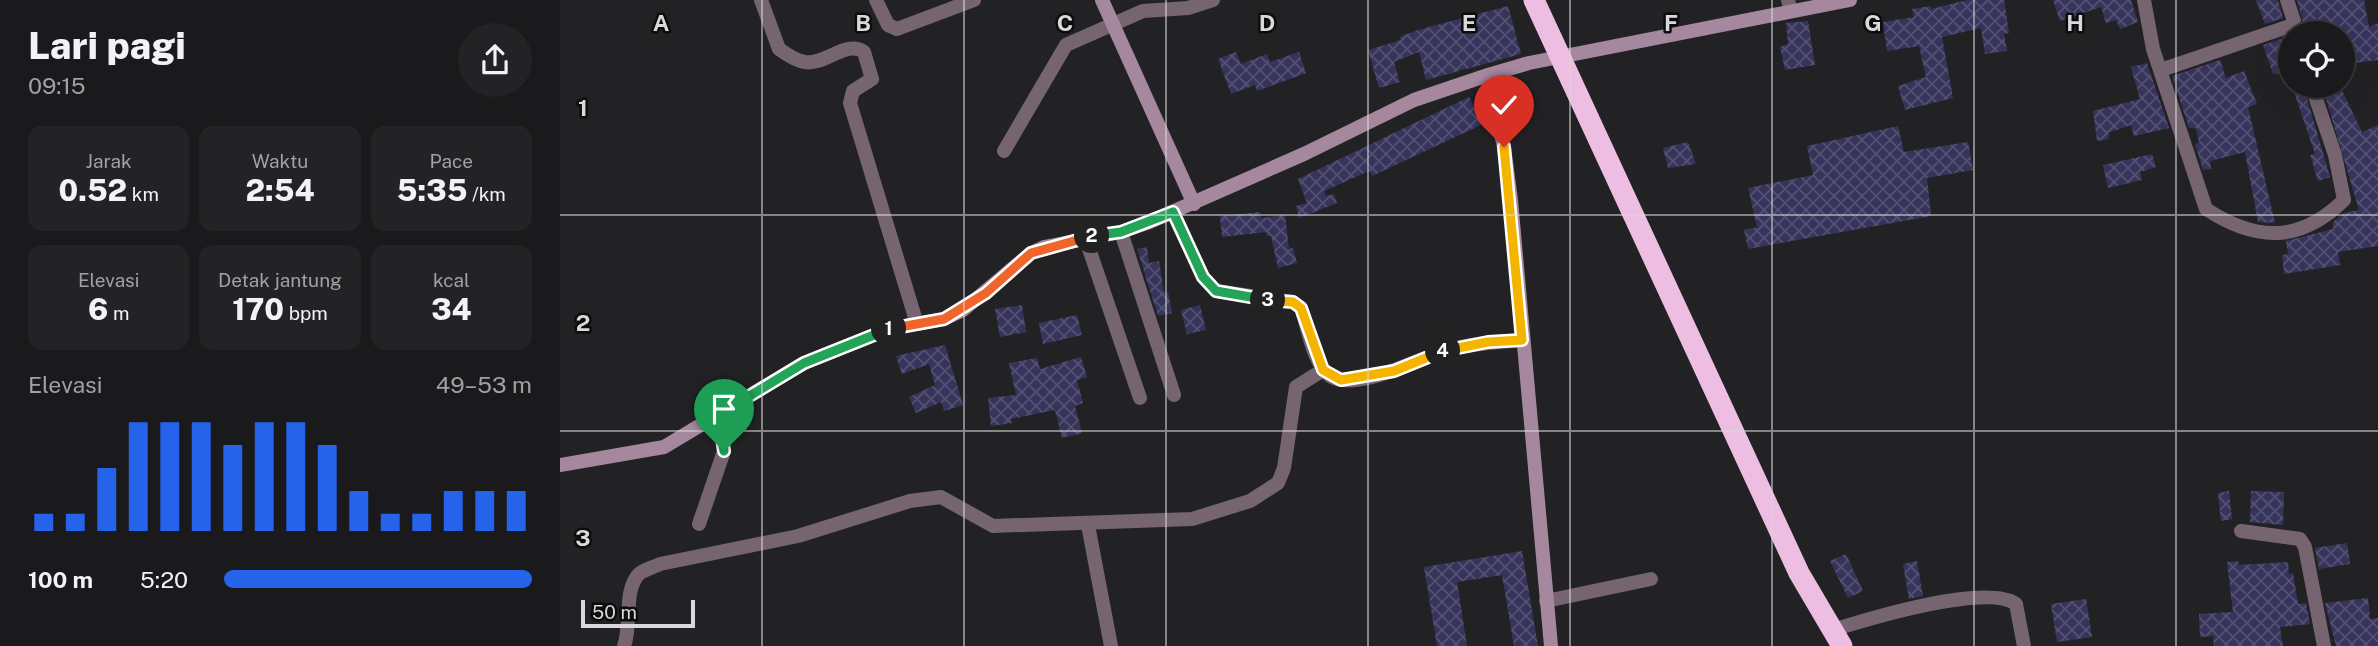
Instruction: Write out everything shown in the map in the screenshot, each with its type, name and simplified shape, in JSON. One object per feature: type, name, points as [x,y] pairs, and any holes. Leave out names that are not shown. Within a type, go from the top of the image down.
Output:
[{"type":"highway","points":[[1534,0],[1766,504],[1799,573],[1837,638]]},
{"type":"street","points":[[761,0],[779,49],[803,62],[854,48],[864,52],[872,79],[853,91],[850,103],[917,324]]},
{"type":"street","points":[[876,0],[888,25],[897,29],[974,0]]},
{"type":"street","points":[[1102,0],[1194,204]]},
{"type":"street","points":[[1004,151],[1066,45],[1143,11],[1188,8],[1213,0]]},
{"type":"street","points":[[560,465],[664,447],[804,363],[889,329],[944,319],[963,310],[1031,253],[1085,237],[1121,232],[1194,204],[1415,100],[1488,75],[1562,57],[1790,5],[1850,0]]},
{"type":"street","points":[[2144,0],[2153,49],[2206,209],[2228,224],[2264,235],[2277,235],[2309,223],[2344,200],[2332,145],[2316,98]]},
{"type":"street","points":[[2161,70],[2292,26],[2294,21],[2287,0]]},
{"type":"street","points":[[1488,75],[1509,187],[1551,646]]},
{"type":"street","points":[[1173,212],[1203,277],[1216,291],[1234,296],[1293,302],[1301,308],[1323,370],[1341,380],[1394,371],[1448,349],[1488,342],[1522,340]]},
{"type":"street","points":[[1121,232],[1174,395]]},
{"type":"street","points":[[1085,237],[1140,397]]},
{"type":"street","points":[[624,646],[629,632],[631,590],[639,574],[660,565],[799,536],[910,501],[941,497],[993,526],[1192,519],[1250,500],[1278,483],[1284,468],[1296,387],[1323,370]]},
{"type":"street","points":[[699,524],[724,451],[718,415]]},
{"type":"street","points":[[1088,524],[1111,646]]},
{"type":"street","points":[[2241,531],[2300,539],[2305,547],[2324,646]]},
{"type":"street","points":[[1546,601],[1651,579]]},
{"type":"street","points":[[1837,638],[1896,610],[1999,599],[2017,604],[2024,646]]},
{"type":"building","points":[[1967,0],[2004,0],[2009,33],[2004,34],[2007,51],[1985,54],[1981,28],[1942,37],[1953,98],[1905,110],[1898,86],[1926,77],[1919,46],[1887,51],[1883,22],[1914,17],[1912,9],[1931,6],[1931,9]]},
{"type":"building","points":[[2053,0],[2131,0],[2138,22],[2120,29],[2116,20],[2106,23],[2101,7],[2060,21]]},
{"type":"building","points":[[2256,0],[2278,0],[2283,18],[2265,24]]},
{"type":"building","points":[[2297,0],[2364,0],[2369,27],[2378,23],[2378,60],[2355,63],[2355,21],[2302,21]]},
{"type":"building","points":[[1508,6],[1521,54],[1426,80],[1419,52],[1394,62],[1400,82],[1379,88],[1368,50],[1401,40],[1399,37],[1418,30]]},
{"type":"building","points":[[1808,21],[1815,65],[1785,70],[1780,47],[1788,44],[1786,23]]},
{"type":"building","points":[[2278,40],[2278,73],[2273,74],[2263,45]]},
{"type":"building","points":[[1236,52],[1241,64],[1267,54],[1270,62],[1299,52],[1306,73],[1257,91],[1255,85],[1231,94],[1218,59]]},
{"type":"building","points":[[2220,60],[2226,78],[2244,71],[2257,104],[2248,107],[2275,223],[2258,222],[2245,152],[2210,161],[2211,169],[2203,170],[2195,144],[2199,143],[2196,128],[2189,128],[2172,76]]},
{"type":"building","points":[[2147,63],[2169,128],[2134,136],[2131,125],[2108,133],[2109,139],[2097,141],[2093,111],[2140,99],[2131,67]]},
{"type":"building","points":[[1469,97],[1483,124],[1372,176],[1369,171],[1324,191],[1326,196],[1334,194],[1337,203],[1299,218],[1296,206],[1307,203],[1298,179]]},
{"type":"building","points":[[2296,98],[2307,98],[2330,177],[2318,181],[2310,155],[2315,154]]},
{"type":"building","points":[[2326,98],[2346,98],[2362,132],[2378,125],[2378,246],[2338,252],[2340,265],[2284,274],[2282,255],[2288,254],[2286,241],[2333,229],[2333,222],[2344,213],[2359,210]]},
{"type":"building","points":[[1898,126],[1904,152],[1968,142],[1973,170],[1927,178],[1931,216],[1748,249],[1744,230],[1757,227],[1748,188],[1813,175],[1807,146]]},
{"type":"building","points":[[1688,142],[1696,164],[1668,168],[1663,148]]},
{"type":"building","points":[[2152,154],[2156,167],[2140,172],[2142,180],[2108,188],[2103,165]]},
{"type":"building","points":[[1260,212],[1261,218],[1285,215],[1289,249],[1293,248],[1297,263],[1278,268],[1271,236],[1267,236],[1266,232],[1222,237],[1220,216]]},
{"type":"building","points":[[1147,247],[1149,263],[1159,261],[1164,293],[1168,292],[1172,313],[1158,316],[1137,249]]},
{"type":"building","points":[[1022,305],[1026,332],[1000,337],[995,309]]},
{"type":"building","points":[[1200,305],[1206,330],[1187,334],[1181,310]]},
{"type":"building","points":[[1077,315],[1082,335],[1043,344],[1039,323]]},
{"type":"building","points":[[945,345],[963,405],[944,411],[941,402],[916,413],[909,397],[935,385],[929,364],[902,374],[896,356]]},
{"type":"building","points":[[1081,357],[1087,377],[1077,380],[1083,403],[1075,406],[1082,433],[1062,438],[1055,410],[1011,419],[1012,423],[991,426],[988,398],[1016,395],[1009,363],[1037,358],[1040,369]]},
{"type":"building","points":[[2229,491],[2232,519],[2221,521],[2218,493]]},
{"type":"building","points":[[2251,491],[2284,492],[2283,525],[2250,522]]},
{"type":"building","points":[[2347,543],[2350,564],[2319,569],[2315,548]]},
{"type":"building","points":[[1522,551],[1538,646],[1514,646],[1502,575],[1457,582],[1467,646],[1437,646],[1424,567]]},
{"type":"building","points":[[1846,554],[1863,591],[1848,598],[1830,561]]},
{"type":"building","points":[[1917,561],[1923,596],[1909,599],[1903,564]]},
{"type":"building","points":[[2238,561],[2239,565],[2288,562],[2289,574],[2293,573],[2298,604],[2306,603],[2310,624],[2280,627],[2283,646],[2214,646],[2213,636],[2200,637],[2199,614],[2233,612],[2227,562]]},
{"type":"building","points":[[2368,598],[2370,619],[2378,618],[2378,646],[2336,646],[2325,603]]},
{"type":"building","points":[[2086,599],[2092,637],[2057,642],[2051,604]]},
{"type":"route","points":[[724,451],[718,415],[804,363],[889,329],[944,319],[963,310],[1031,253],[1044,247],[1121,232],[1173,212],[1203,277],[1216,291],[1234,296],[1286,300],[1301,308],[1323,370],[1332,378],[1357,379],[1394,371],[1448,349],[1488,342],[1522,340],[1504,147]]}]
